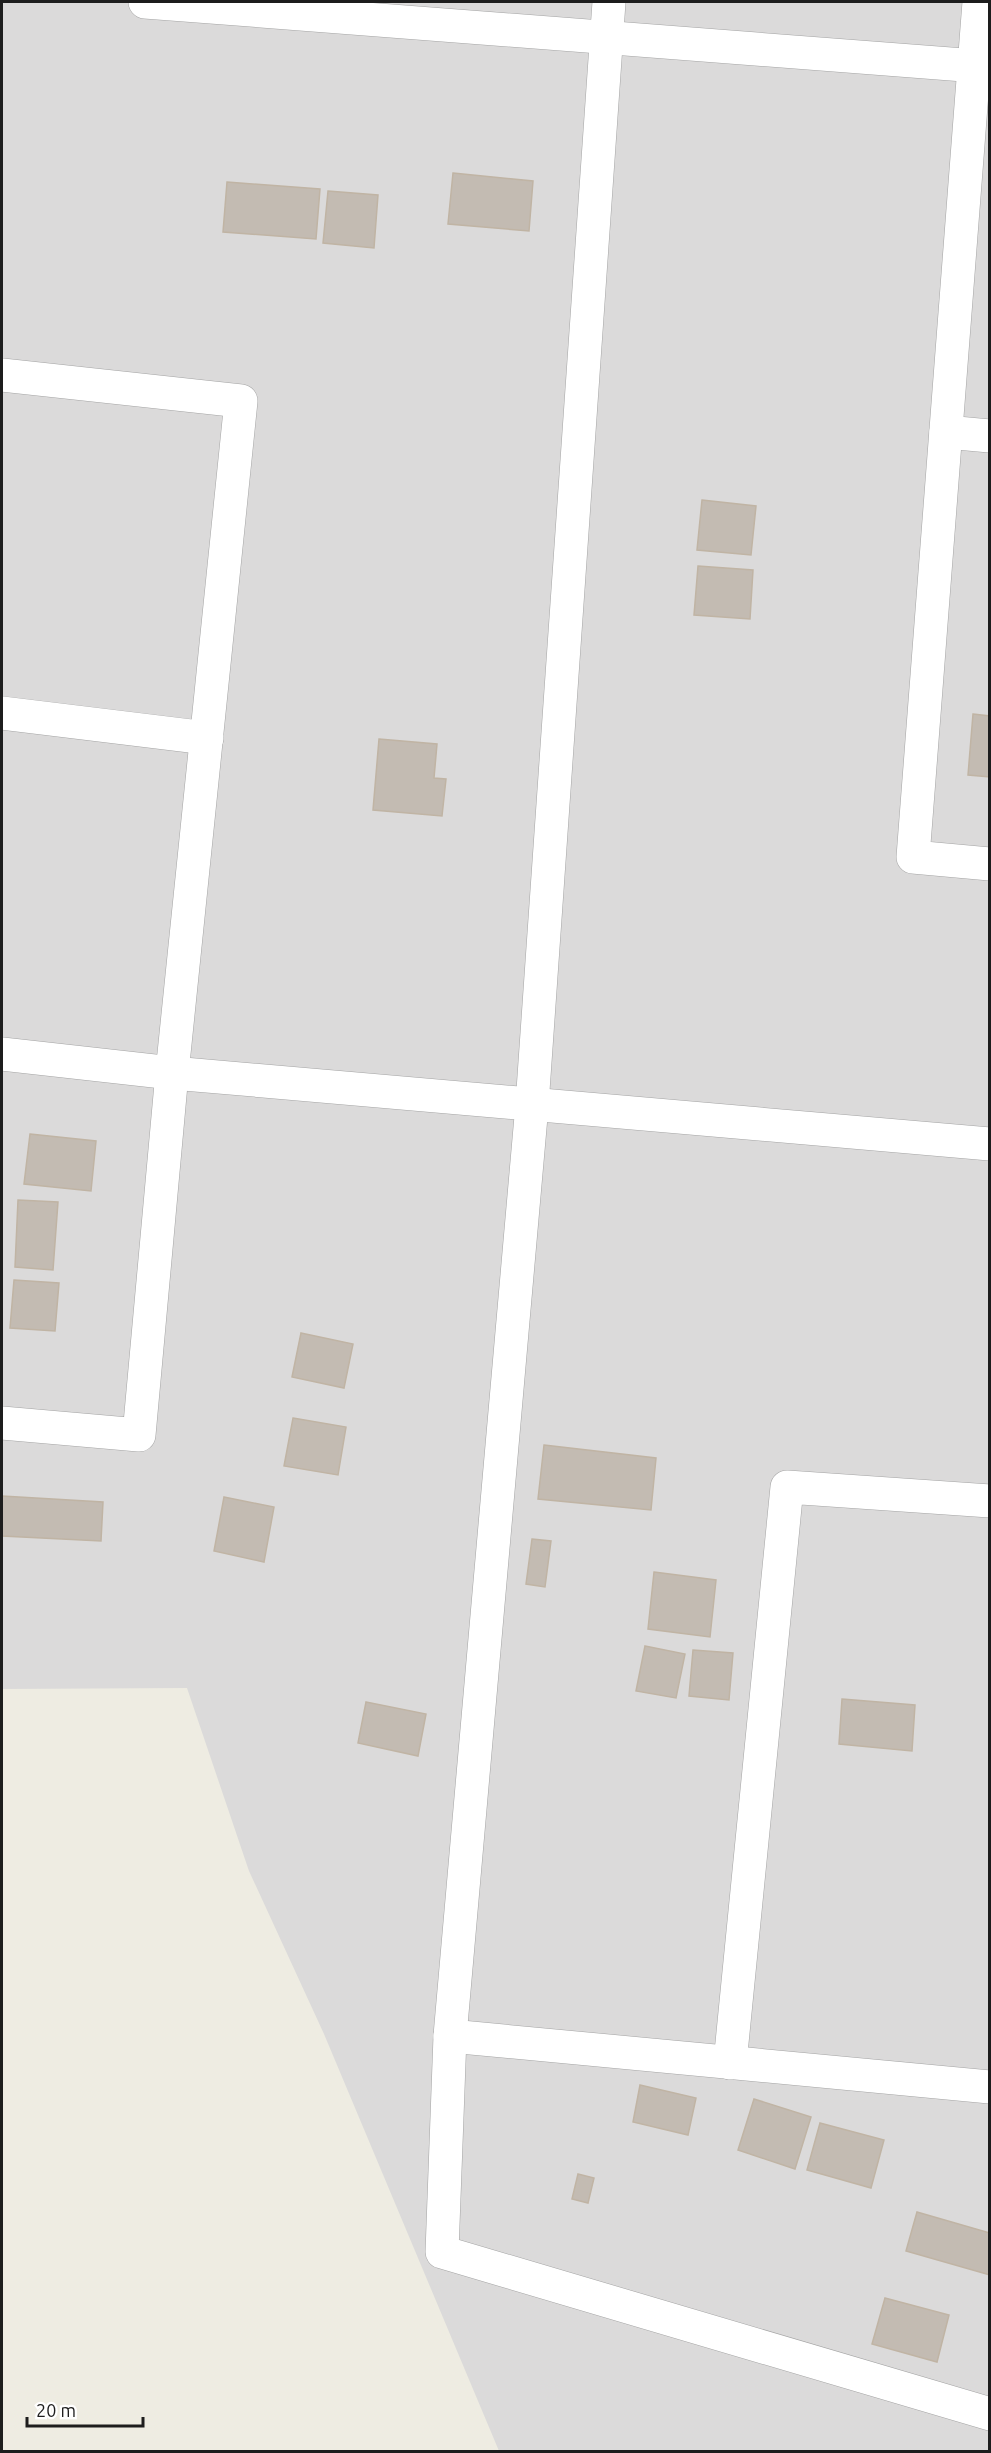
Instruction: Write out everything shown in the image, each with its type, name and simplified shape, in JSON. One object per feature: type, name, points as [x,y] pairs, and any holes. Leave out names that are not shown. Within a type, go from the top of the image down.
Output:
[{"type":"street","points":[[145,2],[305,8],[607,38],[982,67]]},
{"type":"street","points":[[609,2],[532,1105],[450,2036],[442,2253],[990,2414]]},
{"type":"street","points":[[979,2],[982,67],[946,432],[913,857],[990,864]]},
{"type":"street","points":[[2,375],[241,401],[172,1073],[139,1435],[2,1423]]},
{"type":"street","points":[[946,432],[990,436]]},
{"type":"street","points":[[2,713],[207,738]]},
{"type":"street","points":[[2,1054],[172,1073],[990,1144]]},
{"type":"street","points":[[730,2062],[787,1487],[990,1501]]},
{"type":"street","points":[[450,2036],[990,2087]]},
{"type":"shaded area","points":[[2,2],[989,2],[989,2451],[499,2451],[324,2034],[249,1871],[187,1688],[2,1689]]},
{"type":"building","points":[[453,173],[533,181],[529,231],[448,224]]},
{"type":"building","points":[[227,182],[320,189],[316,239],[223,232]]},
{"type":"building","points":[[328,191],[378,195],[374,248],[323,243]]},
{"type":"building","points":[[702,500],[756,506],[751,555],[697,550]]},
{"type":"building","points":[[698,566],[753,570],[750,619],[694,615]]},
{"type":"building","points":[[973,714],[990,716],[990,777],[968,775]]},
{"type":"building","points":[[379,739],[437,744],[434,778],[446,779],[442,816],[373,810]]},
{"type":"building","points":[[30,1134],[96,1141],[91,1191],[24,1184]]},
{"type":"building","points":[[18,1200],[58,1202],[53,1270],[15,1267]]},
{"type":"building","points":[[14,1280],[59,1283],[55,1331],[10,1328]]},
{"type":"building","points":[[301,1333],[353,1344],[344,1388],[292,1377]]},
{"type":"building","points":[[293,1418],[346,1427],[338,1475],[284,1466]]},
{"type":"building","points":[[544,1445],[656,1458],[651,1510],[538,1499]]},
{"type":"building","points":[[2,1496],[103,1502],[101,1541],[2,1536]]},
{"type":"building","points":[[224,1497],[274,1507],[264,1562],[214,1551]]},
{"type":"building","points":[[532,1539],[551,1541],[545,1587],[526,1584]]},
{"type":"building","points":[[654,1572],[716,1580],[710,1637],[648,1629]]},
{"type":"building","points":[[645,1646],[685,1654],[676,1698],[636,1691]]},
{"type":"building","points":[[693,1650],[733,1653],[729,1700],[689,1696]]},
{"type":"building","points":[[842,1699],[915,1705],[912,1751],[839,1744]]},
{"type":"building","points":[[366,1702],[426,1714],[418,1756],[358,1743]]},
{"type":"building","points":[[640,2085],[696,2098],[688,2135],[633,2122]]},
{"type":"building","points":[[754,2099],[811,2117],[795,2169],[738,2150]]},
{"type":"building","points":[[820,2123],[884,2140],[871,2188],[807,2170]]},
{"type":"building","points":[[578,2174],[594,2178],[588,2203],[572,2199]]},
{"type":"building","points":[[917,2212],[990,2233],[990,2275],[906,2251]]},
{"type":"building","points":[[885,2298],[949,2315],[937,2362],[872,2344]]}]
